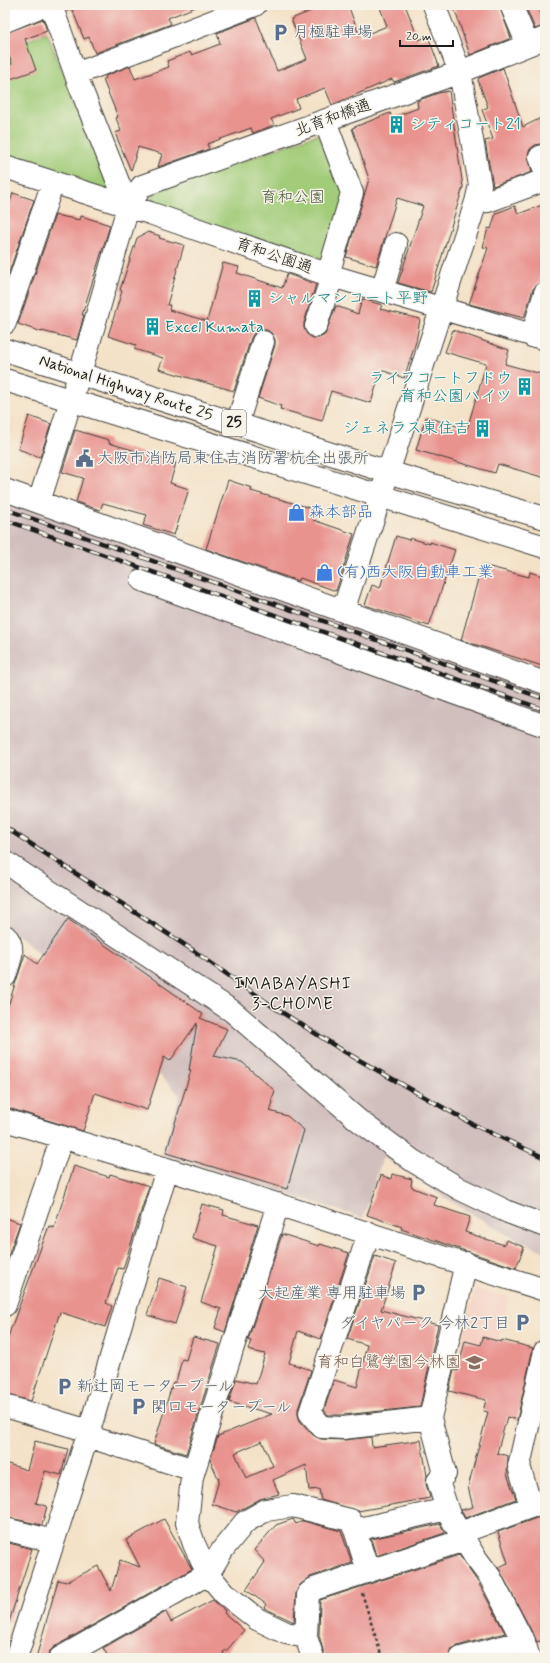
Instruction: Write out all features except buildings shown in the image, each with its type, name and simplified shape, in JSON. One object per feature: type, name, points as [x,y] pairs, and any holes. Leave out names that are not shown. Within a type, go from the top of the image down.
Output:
[{"type":"main road","points":[[5,20],[44,5]]},
{"type":"main road","points":[[51,5],[76,74],[128,207]]},
{"type":"main road","points":[[76,74],[255,5]]},
{"type":"main road","points":[[343,611],[442,308],[480,185],[460,72],[434,5]]},
{"type":"main road","points":[[512,5],[537,42]]},
{"type":"main road","name":"北育和橋通","points":[[39,502],[80,374],[128,207],[142,186],[460,72],[537,42]]},
{"type":"main road","points":[[316,326],[352,193],[325,121]]},
{"type":"main road","points":[[545,155],[540,158],[545,171]]},
{"type":"main road","name":"育和公園通","points":[[5,167],[330,275],[539,338]]},
{"type":"main road","points":[[476,202],[488,201],[545,180]]},
{"type":"main road","points":[[5,323],[53,182]]},
{"type":"main road","points":[[382,291],[396,244]]},
{"type":"main road","points":[[539,338],[545,293]]},
{"type":"main road","points":[[237,424],[264,342]]},
{"type":"main road","name":"National Highway Route 25","points":[[5,350],[388,472],[545,518]]},
{"type":"main road","name":"National Highway Route 25","points":[[5,380],[545,547]]},
{"type":"main road","points":[[5,490],[545,683]]},
{"type":"main road","points":[[142,580],[545,726]]},
{"type":"main road","points":[[5,862],[232,1011],[358,1120],[414,1161],[460,1189],[508,1212],[545,1226]]},
{"type":"main road","points":[[5,936],[9,940],[12,952],[5,976]]},
{"type":"main road","points":[[5,1120],[466,1263],[545,1290]]},
{"type":"main road","points":[[5,1305],[62,1137]]},
{"type":"main road","points":[[16,1658],[88,1434],[167,1169]]},
{"type":"main road","points":[[278,1204],[192,1477],[187,1523],[194,1544],[208,1574],[224,1593],[257,1619],[286,1633],[310,1652]]},
{"type":"main road","points":[[369,1233],[310,1413],[322,1427],[343,1428],[430,1418]]},
{"type":"main road","points":[[461,1658],[526,1650],[490,1577],[462,1536],[446,1509],[438,1481],[445,1474],[430,1418],[466,1263]]},
{"type":"main road","points":[[310,1652],[308,1594],[314,1588],[362,1573],[462,1536],[538,1504],[519,1466],[545,1351]]},
{"type":"main road","points":[[5,1406],[194,1470]]},
{"type":"main road","points":[[60,1658],[208,1574],[223,1549],[245,1522],[266,1510],[293,1506],[350,1520],[355,1530],[362,1573]]},
{"type":"main road","points":[[355,1530],[446,1509]]},
{"type":"main road","points":[[5,1529],[53,1541]]},
{"type":"path","points":[[362,1573],[382,1658]]},
{"type":"shaded area","points":[[5,499],[545,690],[545,1252],[510,1236],[445,1198],[383,1157],[363,1218],[162,1154],[180,1095],[144,1060],[107,1011],[5,925]]},
{"type":"shaded area","points":[[475,1289],[509,1297],[482,1403],[449,1395]]},
{"type":"green space","points":[[47,33],[109,187],[103,193],[5,161],[5,49]]},
{"type":"green space","name":"育和公園","points":[[324,132],[347,192],[326,260],[152,206],[152,193]]},
{"type":"railway","points":[[5,509],[545,699]]},
{"type":"railway","points":[[5,520],[545,710]]},
{"type":"railway","points":[[5,827],[194,951],[275,1008],[345,1052],[474,1125],[545,1158]]},
{"type":"place","name":"月極駐車場","points":[[280,32]]},
{"type":"place","name":"シティコート21","points":[[397,124]]},
{"type":"place","name":"シャルマンコート平野","points":[[255,298]]},
{"type":"place","name":"Excel Kumata","points":[[152,327]]},
{"type":"place","name":"ライフコートフドウ 育和公園ハイツ","points":[[525,387]]},
{"type":"place","name":"ジェネラス東住吉","points":[[483,428]]},
{"type":"place","name":"大阪市消防局東住吉消防署杭全出張所","points":[[84,458]]},
{"type":"place","name":"森本部品","points":[[296,512]]},
{"type":"place","name":"(有)西大阪自動車工業","points":[[324,572]]},
{"type":"place","name":"大起産業 専用駐車場","points":[[419,1293]]},
{"type":"place","name":"ダイヤパーク 今林2丁目","points":[[523,1323]]},
{"type":"place","name":"育和白鷺学園今林園","points":[[474,1362]]},
{"type":"place","name":"新辻岡モータープール","points":[[64,1386]]},
{"type":"place","name":"関口モータープール","points":[[138,1407]]},
{"type":"district","name":"IMABAYASHI 3-CHOME","points":[[293,994]]}]
